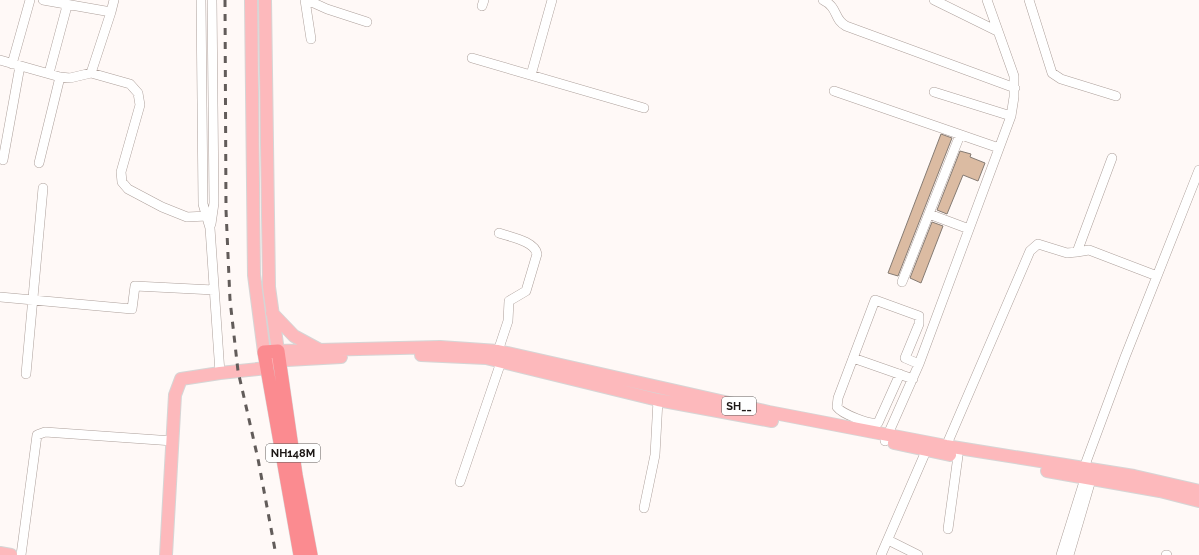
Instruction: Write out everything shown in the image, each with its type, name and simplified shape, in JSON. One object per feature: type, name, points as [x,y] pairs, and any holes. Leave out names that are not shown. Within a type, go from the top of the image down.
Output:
[{"type":"highway","points":[[266,360],[278,355]]},
{"type":"highway","name":"NH148M","points":[[278,355],[296,475],[311,555]]},
{"type":"highway","name":"NH148M","points":[[266,360],[300,555]]},
{"type":"main road","points":[[166,555],[175,395],[181,379],[220,372],[266,360],[254,275],[251,0]]},
{"type":"main road","points":[[265,0],[269,287],[278,355]]},
{"type":"main road","points":[[272,313],[294,336],[321,350]]},
{"type":"main road","name":"SH__","points":[[278,355],[321,350],[440,347],[658,400],[887,438],[926,451],[944,450],[958,456],[1087,473],[1134,476],[1199,492]]},
{"type":"main road","name":"SH__","points":[[278,355],[474,356],[769,412],[944,450],[1087,473],[1199,501]]},
{"type":"main road","points":[[0,553],[11,555]]},
{"type":"street","points":[[3,160],[16,65],[30,0]]},
{"type":"street","points":[[43,0],[67,6],[111,12]]},
{"type":"street","points":[[91,72],[114,0]]},
{"type":"street","points":[[201,0],[203,204],[210,228],[220,372]]},
{"type":"street","points":[[210,228],[214,203],[212,0]]},
{"type":"street","points":[[306,0],[327,9],[367,22]]},
{"type":"street","points":[[306,0],[311,39]]},
{"type":"street","points":[[531,75],[552,0]]},
{"type":"street","points":[[823,0],[835,9],[838,20],[846,26],[1015,88]]},
{"type":"street","points":[[934,0],[998,30]]},
{"type":"street","points":[[887,438],[919,364],[1011,116],[1015,88],[1014,76],[987,0]]},
{"type":"street","points":[[1029,0],[1052,73],[1061,79],[1116,96]]},
{"type":"street","points":[[49,73],[67,6]]},
{"type":"street","points":[[472,58],[644,108]]},
{"type":"street","points":[[0,60],[60,77],[70,78],[91,72],[130,84],[138,93],[140,105],[121,172],[122,182],[128,189],[162,207],[187,217],[207,216]]},
{"type":"street","points":[[39,162],[60,77]]},
{"type":"street","points":[[834,92],[999,148]]},
{"type":"street","points":[[934,92],[1011,116]]},
{"type":"street","points":[[902,282],[960,135]]},
{"type":"street","points":[[1077,252],[1112,158]]},
{"type":"street","points":[[1061,555],[1087,473],[1157,276],[1199,170]]},
{"type":"street","points":[[26,374],[31,300],[43,188]]},
{"type":"street","points":[[929,214],[969,229]]},
{"type":"street","points":[[460,482],[495,381],[508,321],[509,301],[526,291],[537,254],[537,250],[530,244],[499,232]]},
{"type":"street","points":[[944,450],[1030,250],[1038,244],[1067,253],[1089,250],[1157,276]]},
{"type":"street","points":[[0,297],[132,309],[135,286],[214,290]]},
{"type":"street","points":[[900,374],[878,423],[871,423],[844,413],[837,407],[838,398],[875,300],[919,316],[919,324],[905,358],[919,364]]},
{"type":"street","points":[[853,358],[913,379]]},
{"type":"street","points":[[644,508],[655,455],[658,400]]},
{"type":"street","points":[[21,555],[37,435],[45,432],[173,441]]},
{"type":"street","points":[[881,555],[926,451]]},
{"type":"street","points":[[948,528],[958,456]]},
{"type":"street","points":[[1070,555],[1087,473]]},
{"type":"street","points":[[888,540],[918,555]]},
{"type":"building","points":[[941,134],[952,138],[898,276],[888,273]]},
{"type":"building","points":[[960,151],[971,154],[970,157],[985,163],[978,181],[963,175],[947,214],[937,210]]},
{"type":"building","points":[[932,222],[943,226],[921,283],[910,278]]},
{"type":"railway","points":[[225,0],[226,210],[230,300],[238,371],[258,459],[276,555]]}]
